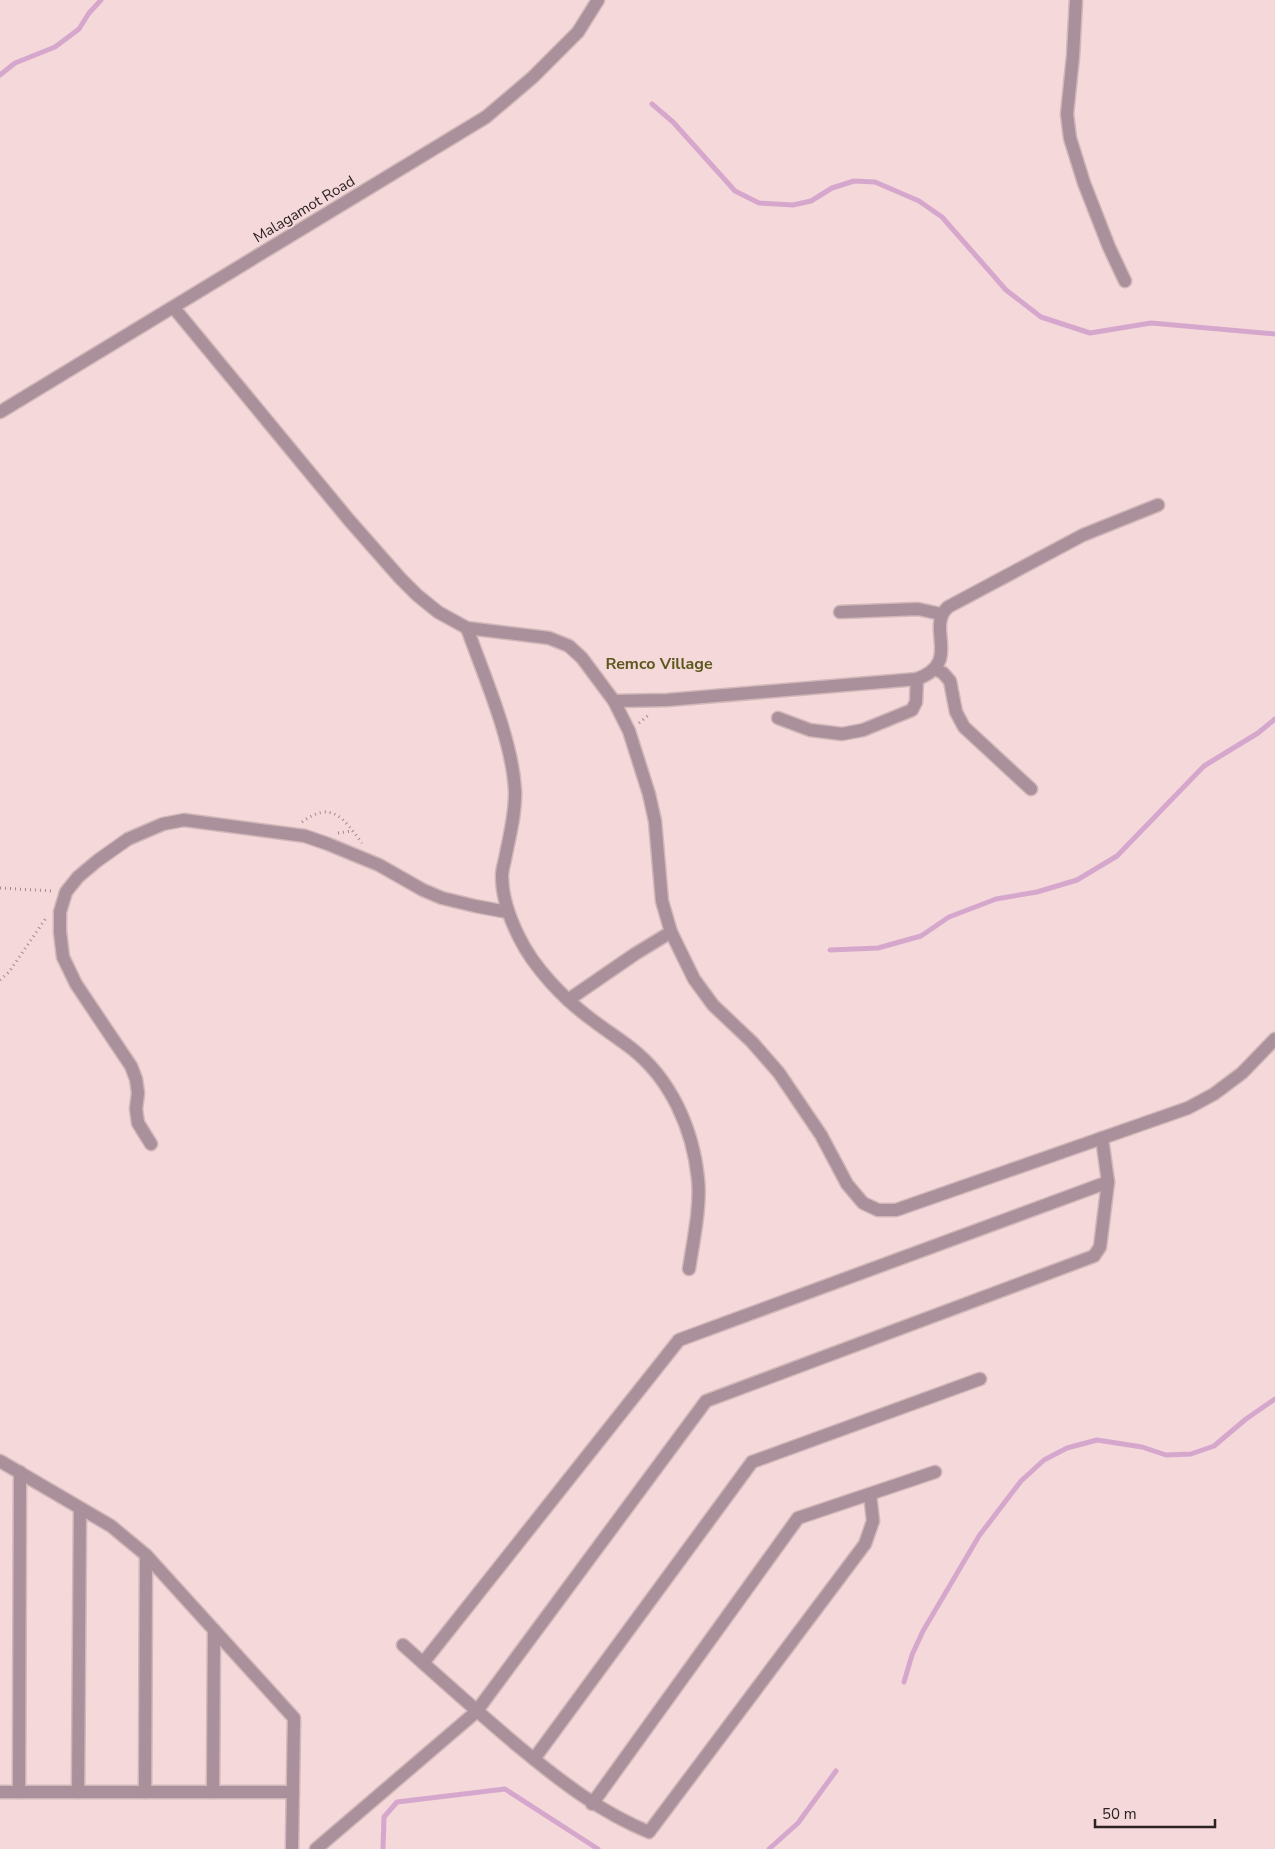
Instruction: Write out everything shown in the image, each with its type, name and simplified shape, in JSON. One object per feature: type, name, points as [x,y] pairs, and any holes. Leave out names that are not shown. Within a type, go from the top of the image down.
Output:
[{"type":"street","name":"Malagamot Road","points":[[0,412],[486,117],[533,77],[578,32],[598,0]]},
{"type":"street","points":[[1076,0],[1067,114],[1070,138],[1091,201],[1125,281]]},
{"type":"street","points":[[174,308],[400,578],[417,595],[438,612],[467,628],[549,638],[569,646],[582,658],[614,701],[629,731],[649,794],[655,821],[662,901],[671,932],[694,979],[713,1005],[752,1042],[779,1073],[821,1135],[847,1184],[863,1204],[878,1210],[896,1210],[1188,1108],[1214,1094],[1242,1074],[1275,1038]]},
{"type":"street","points":[[614,701],[667,700],[917,679],[935,669],[942,651],[941,614],[948,606],[1083,535],[1158,505]]},
{"type":"street","points":[[840,612],[918,609],[941,614]]},
{"type":"street","points":[[467,628],[501,725],[511,760],[515,792],[502,876],[508,912],[520,940],[543,973],[568,1000],[632,1049],[659,1074],[676,1102],[689,1132],[698,1180],[696,1220],[688,1269]]},
{"type":"street","points":[[935,669],[943,673],[950,680],[956,712],[964,726],[1031,788]]},
{"type":"street","points":[[778,718],[810,730],[827,733],[842,734],[863,730],[912,710],[916,702],[917,679]]},
{"type":"street","points":[[151,1144],[138,1123],[136,1109],[138,1093],[136,1079],[131,1066],[76,984],[63,957],[60,932],[60,912],[66,892],[97,861],[120,844],[163,824],[184,820],[262,832],[288,833],[328,844],[379,865],[423,890],[442,898],[508,912]]},
{"type":"street","points":[[568,1000],[671,932]]},
{"type":"street","points":[[316,1849],[476,1712],[706,1401],[1094,1256],[1100,1247],[1108,1182],[1102,1138]]},
{"type":"street","points":[[423,1663],[679,1340],[1108,1182]]},
{"type":"street","points":[[534,1759],[752,1462],[980,1379]]},
{"type":"street","points":[[0,1460],[111,1526],[146,1555],[294,1718],[292,1849]]},
{"type":"street","points":[[19,1792],[20,1472]]},
{"type":"street","points":[[592,1804],[798,1518],[935,1472]]},
{"type":"street","points":[[403,1645],[476,1712],[592,1804],[631,1825],[649,1832],[865,1544],[873,1521],[870,1494]]},
{"type":"street","points":[[78,1792],[80,1508]]},
{"type":"street","points":[[145,1792],[146,1555]]},
{"type":"street","points":[[213,1792],[214,1630]]},
{"type":"street","points":[[0,1792],[293,1792]]},
{"type":"path","points":[[288,833],[320,811],[332,812],[343,820],[363,844]]},
{"type":"path","points":[[0,888],[66,892]]},
{"type":"path","points":[[0,980],[9,972],[49,914]]},
{"type":"waterway","points":[[0,75],[15,63],[55,47],[79,29],[89,13],[101,0]]},
{"type":"waterway","points":[[652,104],[673,122],[735,191],[759,203],[793,205],[811,201],[832,188],[854,181],[875,182],[919,201],[942,217],[1006,290],[1041,317],[1090,333],[1151,323],[1275,334]]},
{"type":"waterway","points":[[830,950],[878,948],[921,936],[949,917],[996,899],[1037,892],[1077,880],[1117,856],[1204,766],[1258,733],[1275,719]]},
{"type":"waterway","points":[[904,1682],[912,1655],[923,1631],[979,1536],[1021,1481],[1044,1460],[1067,1448],[1097,1440],[1142,1447],[1166,1455],[1191,1454],[1214,1446],[1246,1419],[1275,1399]]},
{"type":"waterway","points":[[769,1849],[798,1823],[836,1771]]},
{"type":"waterway","points":[[383,1849],[384,1817],[397,1802],[505,1789],[598,1849]]},
{"type":"district","name":"Remco Village","points":[[659,664]]}]
